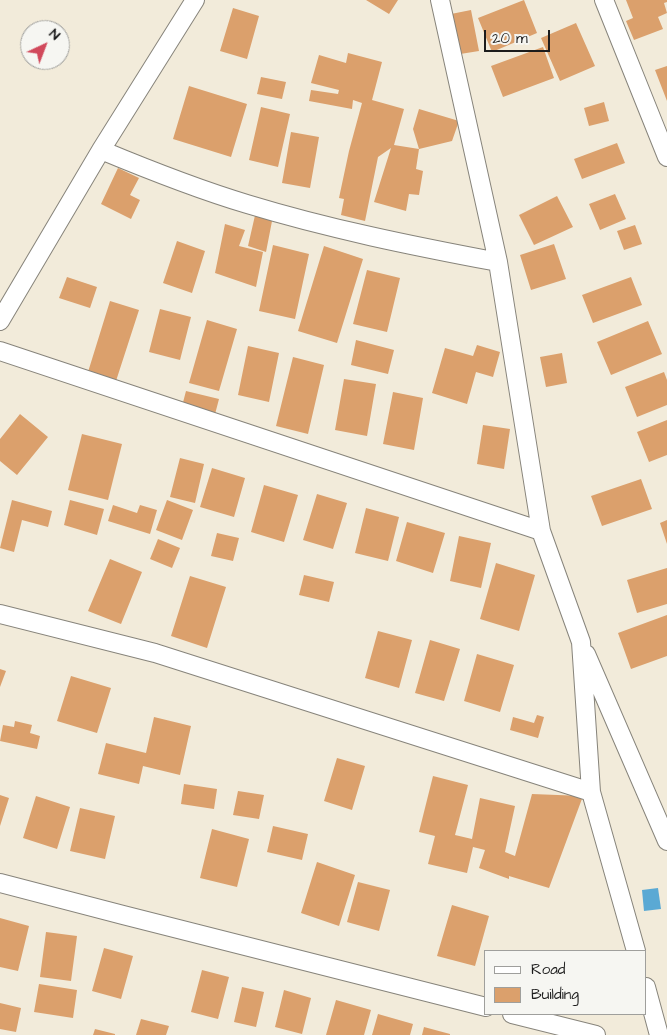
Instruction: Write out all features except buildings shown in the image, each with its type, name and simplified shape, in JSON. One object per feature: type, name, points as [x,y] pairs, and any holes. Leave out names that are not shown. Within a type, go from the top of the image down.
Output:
[{"type":"street","points":[[0,322],[101,150],[195,0]]},
{"type":"street","points":[[440,0],[498,262],[541,531],[580,642],[667,841]]},
{"type":"street","points":[[604,0],[667,157]]},
{"type":"street","points":[[101,150],[159,174],[246,204],[322,226],[498,262]]},
{"type":"street","points":[[0,351],[541,531]]},
{"type":"street","points":[[0,614],[155,653],[592,792]]},
{"type":"street","points":[[580,642],[592,792],[636,950]]},
{"type":"street","points":[[0,883],[484,1006]]},
{"type":"street","points":[[647,991],[659,1035]]},
{"type":"street","points":[[516,1015],[596,1035]]},
{"type":"water","points":[[658,888],[661,909],[644,911],[642,890]]}]
